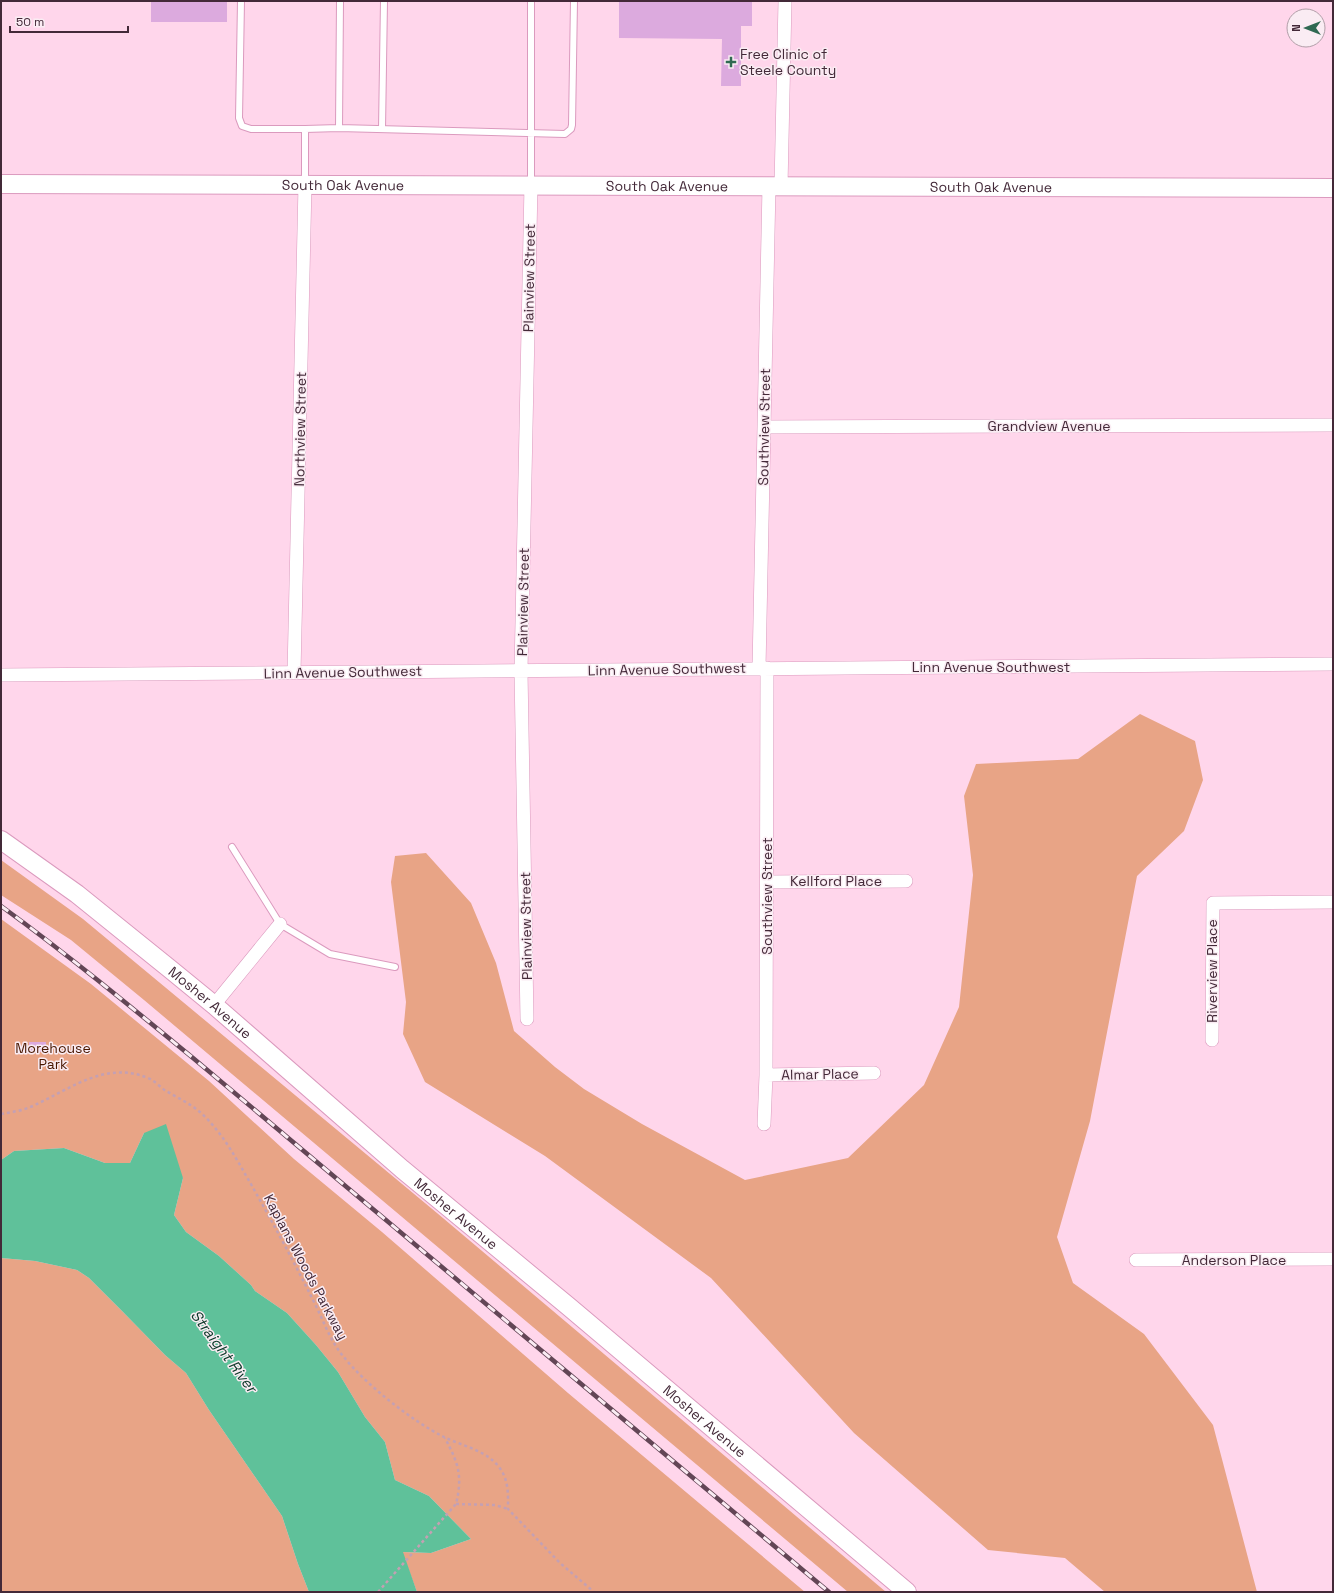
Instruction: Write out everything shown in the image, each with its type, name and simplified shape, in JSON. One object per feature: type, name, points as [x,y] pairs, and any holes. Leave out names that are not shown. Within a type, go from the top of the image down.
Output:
[{"type":"main road","name":"South Oak Avenue","points":[[1,184],[1333,188]]},
{"type":"main road","name":"Mosher Avenue","points":[[1,840],[77,894],[214,1005],[402,1169],[568,1306],[907,1592]]},
{"type":"street","name":"Southview Street","points":[[764,1124],[766,1075],[767,882],[763,668],[764,427],[784,1]]},
{"type":"street","name":"Northview Street","points":[[294,673],[305,185]]},
{"type":"street","name":"Plainview Street","points":[[527,1019],[521,670],[531,185]]},
{"type":"street","name":"Grandview Avenue","points":[[764,427],[1333,425]]},
{"type":"street","name":"Linn Avenue Southwest","points":[[1,675],[1333,664]]},
{"type":"street","name":"Kellford Place","points":[[767,882],[906,881]]},
{"type":"street","name":"Riverview Place","points":[[1212,1040],[1213,903],[1333,902]]},
{"type":"street","points":[[214,1005],[280,924]]},
{"type":"street","name":"Almar Place","points":[[766,1075],[874,1073]]},
{"type":"street","name":"Anderson Place","points":[[1136,1260],[1333,1259]]},
{"type":"lane","points":[[241,1],[239,118],[242,126],[251,129],[339,128],[565,134],[572,125],[574,1]]},
{"type":"lane","points":[[339,128],[340,1]]},
{"type":"lane","points":[[382,129],[384,1]]},
{"type":"lane","points":[[531,1],[531,185]]},
{"type":"lane","points":[[305,129],[305,185]]},
{"type":"lane","points":[[232,847],[280,924],[330,954],[395,967]]},
{"type":"path","name":"Kaplans Woods Parkway","points":[[1,1114],[35,1105],[93,1077],[107,1073],[138,1074],[151,1079],[200,1112],[216,1129],[233,1153],[305,1284],[325,1327],[342,1355],[357,1372],[382,1394],[427,1428],[485,1455],[500,1468],[505,1477],[508,1490],[508,1509]]},
{"type":"path","points":[[378,1592],[456,1504],[460,1486],[459,1471],[444,1437]]},
{"type":"path","points":[[456,1504],[495,1505],[508,1509],[560,1563],[594,1592]]},
{"type":"green space","points":[[1140,714],[1195,741],[1203,780],[1184,831],[1137,876],[1090,1121],[1057,1237],[1073,1283],[1144,1334],[1213,1425],[1257,1592],[1105,1592],[1065,1558],[988,1550],[854,1433],[711,1278],[545,1156],[425,1082],[403,1034],[406,1002],[391,882],[395,856],[426,853],[471,903],[496,963],[514,1031],[555,1067],[584,1089],[642,1124],[745,1180],[848,1158],[924,1085],[959,1007],[973,875],[964,796],[976,764],[1078,759]]},
{"type":"green space","points":[[1,860],[83,919],[437,1213],[886,1592],[848,1592],[144,1000],[71,940],[1,895]]},
{"type":"green space","name":"Morehouse Park","points":[[1,919],[91,984],[209,1081],[294,1159],[382,1232],[568,1393],[805,1592],[417,1592],[402,1552],[431,1553],[471,1539],[429,1496],[395,1480],[385,1442],[365,1417],[338,1372],[287,1313],[255,1291],[251,1285],[219,1256],[186,1232],[174,1215],[183,1178],[144,1133],[130,1163],[105,1163],[64,1148],[14,1151],[1,1160]]},
{"type":"green space","points":[[1,1258],[35,1261],[77,1270],[89,1278],[165,1355],[186,1373],[209,1410],[282,1516],[309,1592],[1,1592]]},
{"type":"water","name":"Straight River","points":[[166,1124],[183,1178],[174,1215],[186,1232],[219,1256],[251,1285],[255,1291],[287,1313],[338,1372],[365,1417],[385,1442],[395,1480],[429,1496],[471,1539],[431,1553],[403,1552],[417,1592],[309,1592],[282,1516],[209,1410],[186,1373],[165,1355],[89,1278],[77,1270],[35,1261],[1,1258],[1,1160],[14,1151],[64,1148],[105,1163],[130,1163],[144,1133]]},
{"type":"building","points":[[151,1],[227,1],[227,22],[151,22]]},
{"type":"building","name":"Free Clinic of Steele County","points":[[619,1],[752,1],[752,26],[741,26],[741,86],[721,86],[722,39],[619,38]]},
{"type":"building","points":[[29,1042],[46,1042],[46,1052],[29,1052]]},
{"type":"railway","points":[[1,906],[74,961],[193,1058],[829,1592]]},
{"type":"place","name":"Free Clinic of Steele County","points":[[731,62]]}]
